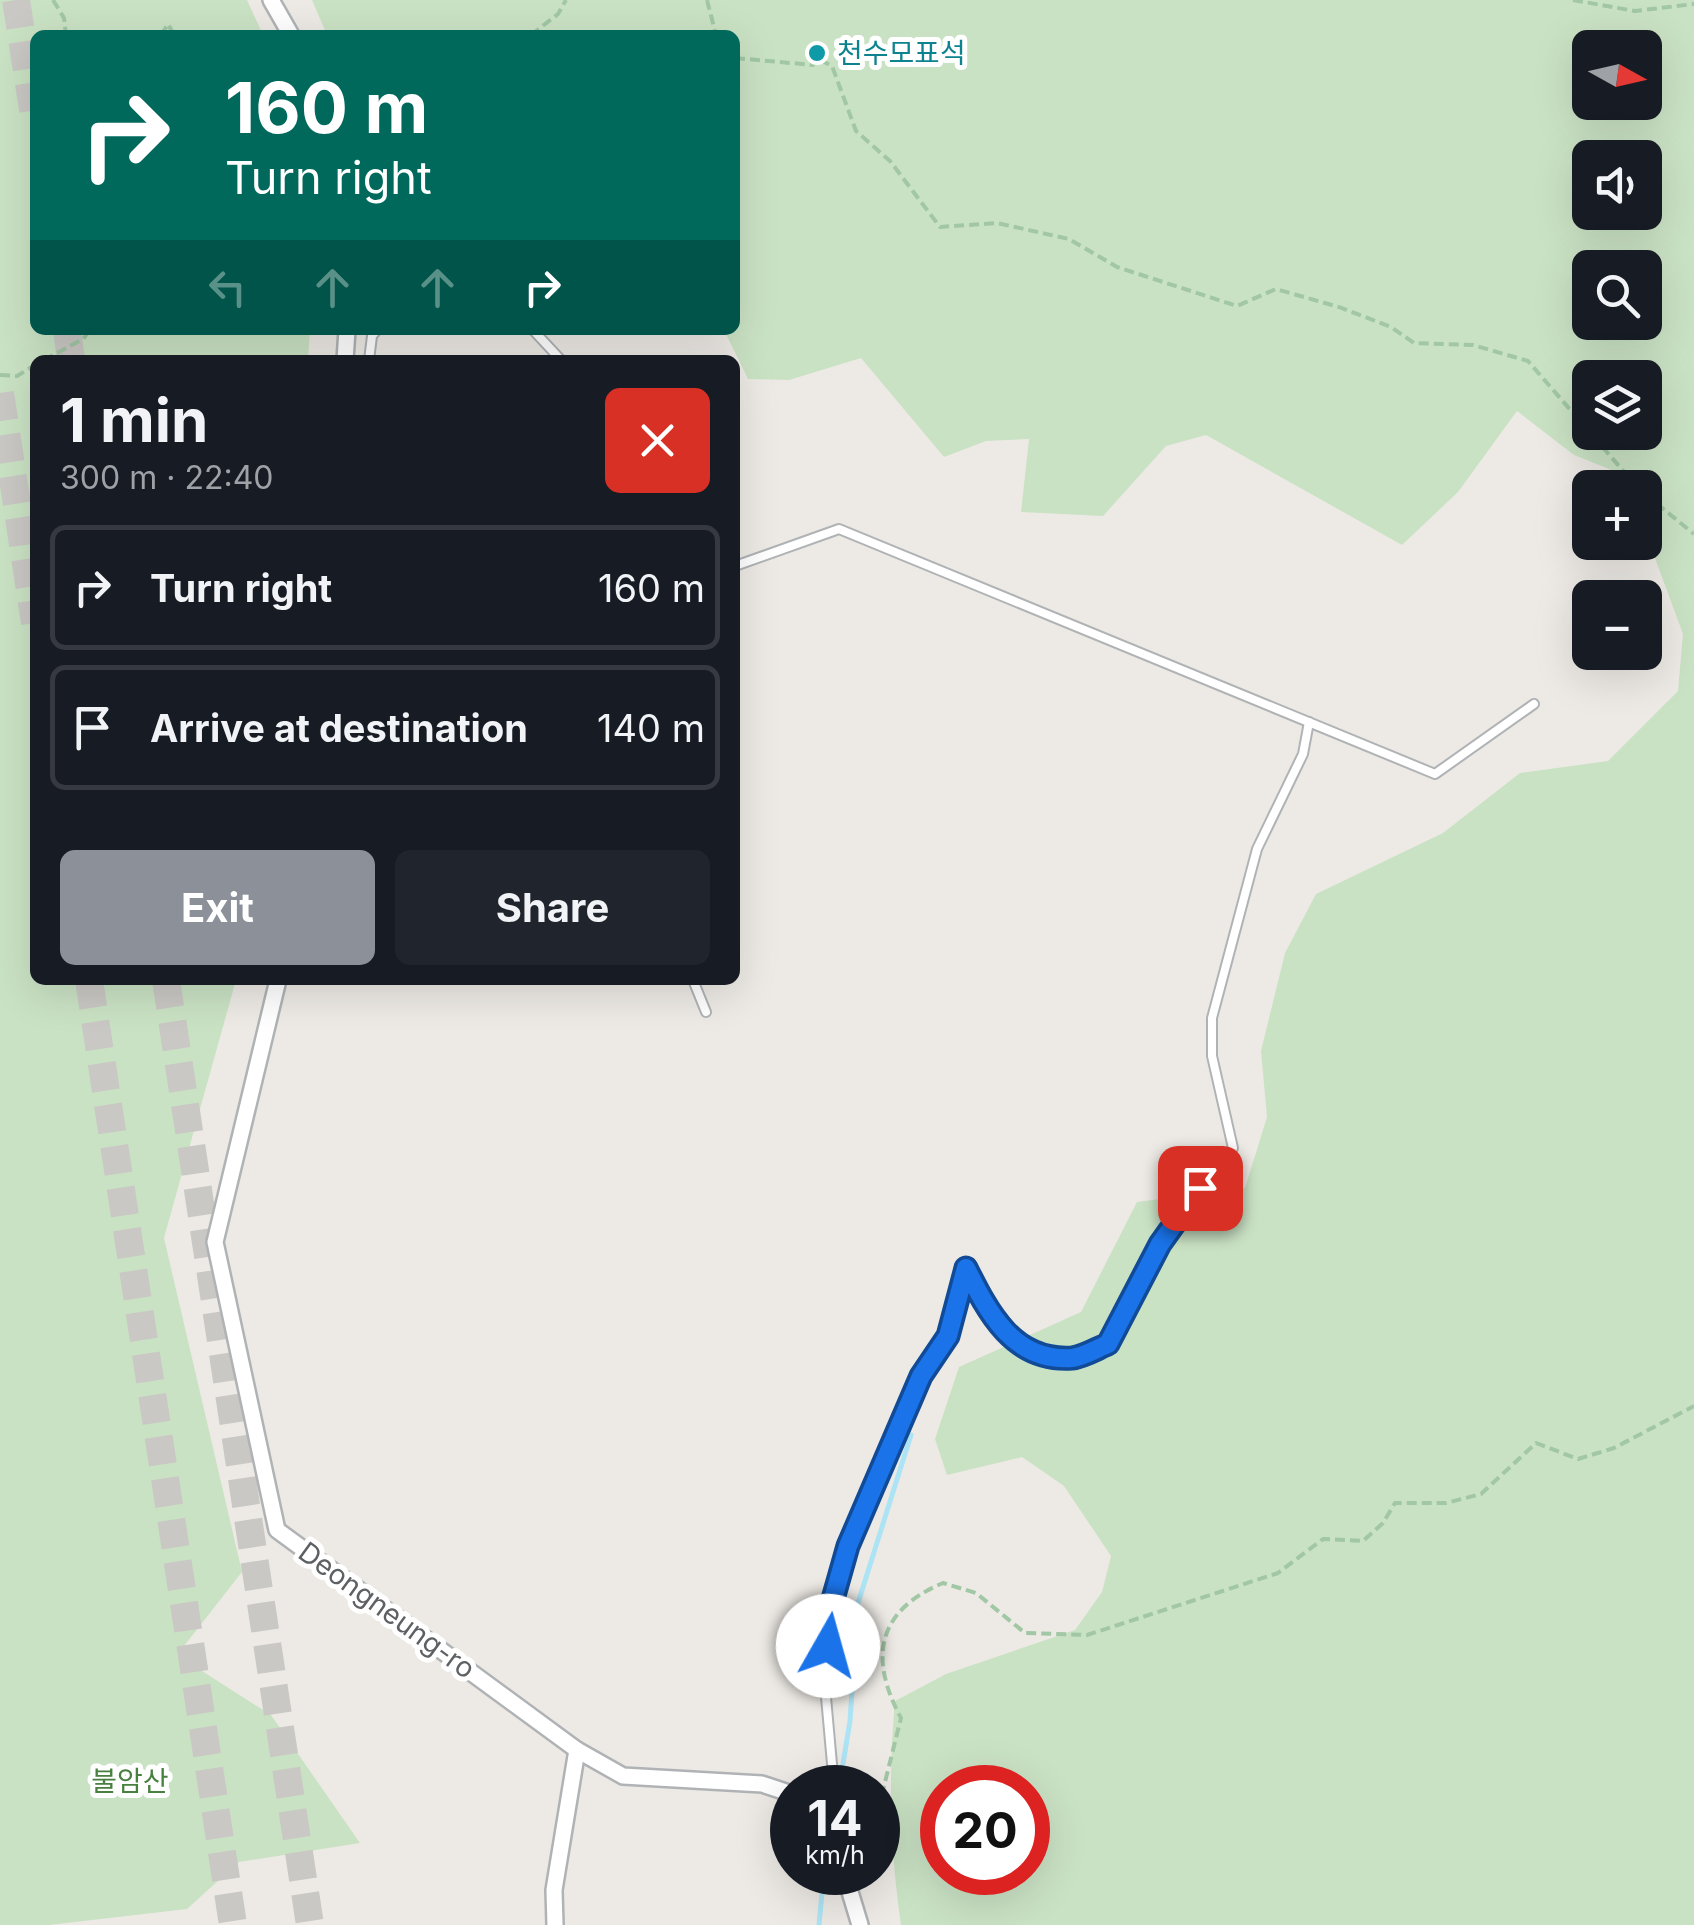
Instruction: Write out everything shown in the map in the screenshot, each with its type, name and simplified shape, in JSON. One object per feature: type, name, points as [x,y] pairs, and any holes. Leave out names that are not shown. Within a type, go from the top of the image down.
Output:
[{"type":"street","points":[[271,0],[288,30]]},
{"type":"street","name":"Deongneung-ro","points":[[277,985],[216,1242],[243,1388],[277,1530],[577,1750],[624,1776],[770,1787]]},
{"type":"street","points":[[555,1925],[554,1890],[577,1750]]},
{"type":"street","points":[[851,1895],[860,1925]]},
{"type":"lane","points":[[538,335],[556,355]]},
{"type":"lane","points":[[740,564],[839,529],[1435,774],[1534,704]]},
{"type":"lane","points":[[831,1765],[825,1686],[831,1606],[848,1546],[894,1434],[921,1376],[948,1336],[966,1268],[988,1312],[1014,1342],[1072,1358],[1108,1344],[1160,1244],[1233,1148],[1212,1056],[1212,1018],[1257,849],[1303,754],[1309,722]]},
{"type":"lane","points":[[695,985],[706,1012]]},
{"type":"path","points":[[52,0],[64,18],[65,30]]},
{"type":"path","points":[[537,30],[558,14],[566,0]]},
{"type":"path","points":[[707,0],[715,30]]},
{"type":"path","points":[[1573,0],[1635,11],[1694,4]]},
{"type":"path","points":[[740,58],[813,64],[818,58],[832,66],[856,131],[890,161],[940,227],[997,223],[1069,239],[1117,267],[1237,306],[1276,289],[1340,307],[1391,327],[1414,343],[1473,345],[1528,361],[1622,470]]},
{"type":"path","points":[[54,355],[86,335]]},
{"type":"path","points":[[0,375],[17,376],[30,368]]},
{"type":"path","points":[[1662,508],[1694,534]]},
{"type":"path","points":[[890,1765],[902,1718],[884,1685],[882,1646],[893,1622],[926,1591],[943,1583],[976,1593],[1026,1634],[1087,1634],[1278,1573],[1322,1539],[1363,1542],[1383,1523],[1395,1503],[1446,1503],[1481,1494],[1536,1443],[1578,1459],[1614,1448],[1694,1406]]},
{"type":"green space","name":"불암산","points":[[0,0],[247,0],[261,30],[30,30],[30,335],[310,335],[308,355],[30,355],[30,985],[235,985],[164,1238],[242,1572],[177,1655],[271,1715],[360,1843],[239,1862],[187,1909],[49,1925],[0,1925]]},
{"type":"green space","points":[[312,0],[1694,0],[1694,1925],[901,1925],[897,1895],[900,1765],[891,1765],[895,1701],[946,1674],[1075,1630],[1102,1592],[1111,1556],[1064,1486],[1022,1457],[947,1475],[935,1439],[959,1367],[1081,1312],[1137,1202],[1245,1188],[1267,1117],[1261,1051],[1285,953],[1316,894],[1443,833],[1520,773],[1608,761],[1678,691],[1683,634],[1656,560],[1662,560],[1662,470],[1612,470],[1574,455],[1517,411],[1458,492],[1402,545],[1206,435],[1166,446],[1103,516],[1021,512],[1029,439],[986,441],[944,457],[861,358],[789,380],[748,379],[740,355],[736,355],[726,335],[740,335],[740,30],[325,30]]},
{"type":"waterway","points":[[843,1765],[850,1721],[858,1603],[911,1435]]},
{"type":"waterway","points":[[819,1925],[822,1895]]},
{"type":"tunnel","points":[[16,0],[30,90]]},
{"type":"tunnel","points":[[68,335],[70,355]]},
{"type":"tunnel","points":[[0,393],[30,590]]},
{"type":"tunnel","points":[[90,985],[233,1925]]},
{"type":"tunnel","points":[[167,985],[310,1925]]},
{"type":"place","name":"천수모표석","points":[[817,53]]},
{"type":"route","points":[[828,1646],[831,1606],[848,1546],[921,1376],[948,1336],[966,1268],[988,1312],[1014,1342],[1072,1358],[1108,1344],[1160,1244],[1200,1188]]}]
